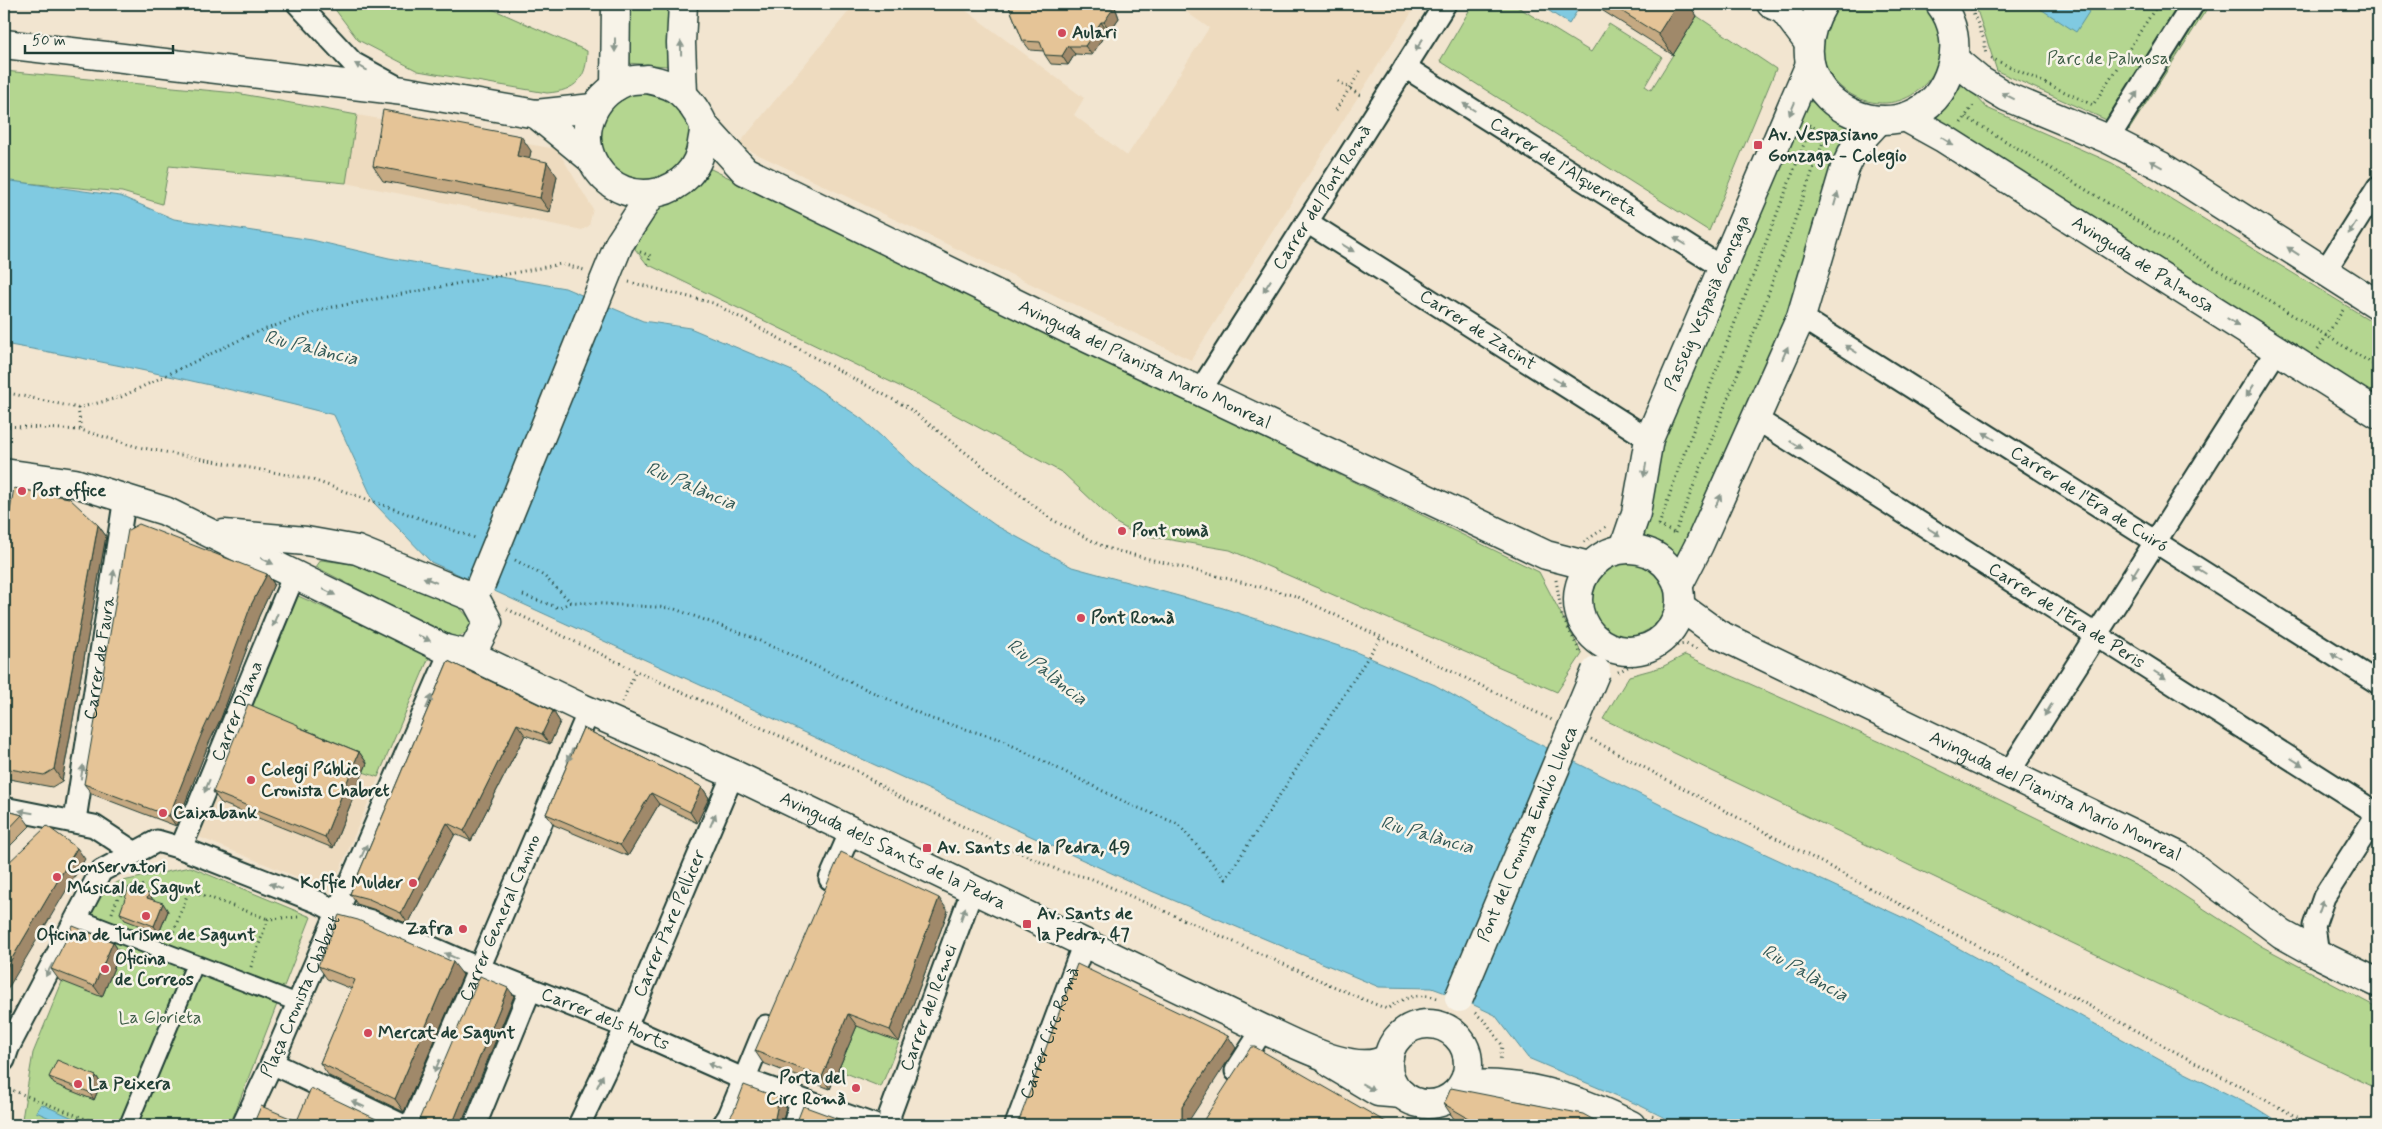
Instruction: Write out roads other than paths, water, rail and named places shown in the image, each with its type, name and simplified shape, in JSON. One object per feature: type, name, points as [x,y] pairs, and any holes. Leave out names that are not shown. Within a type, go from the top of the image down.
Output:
[{"type":"street","points":[[298,4],[353,63],[404,91]]},
{"type":"street","points":[[616,4],[616,87]]},
{"type":"street","points":[[683,4],[681,43],[683,93]]},
{"type":"street","name":"Carrer del Pont Romà","points":[[1200,391],[1445,4]]},
{"type":"street","points":[[1771,4],[1784,10],[1809,53],[1819,86],[1834,104],[1855,116],[1878,121],[1905,117],[1923,108],[1938,95],[1948,78],[1954,59],[1954,35],[1946,12],[1940,4]]},
{"type":"street","name":"Passeig Vespasià Gonçaga","points":[[1624,548],[1648,519],[1650,438],[1721,267],[1802,127],[1813,20],[1823,4]]},
{"type":"street","points":[[2108,139],[2193,4]]},
{"type":"street","points":[[4,44],[404,91],[536,114],[593,108]]},
{"type":"street","points":[[1954,59],[2007,97],[2108,139],[2161,166],[2367,298]]},
{"type":"street","name":"Carrer de l’Alquerieta","points":[[1405,67],[1721,267]]},
{"type":"street","points":[[648,79],[666,82],[683,93],[704,126],[702,150],[695,167],[682,182],[670,190],[650,195],[632,194],[614,186],[602,176],[591,159],[587,147],[587,127],[593,108],[616,87],[627,81],[648,79]]},
{"type":"street","points":[[536,114],[591,159]]},
{"type":"street","name":"Avinguda de Palmosa","points":[[1905,117],[1949,142],[2378,414]]},
{"type":"street","points":[[1591,636],[1606,647],[1625,652],[1643,650],[1666,637],[1676,622],[1680,596],[1699,546],[1801,317],[1845,168],[1856,145],[1878,121]]},
{"type":"street","name":"Avinguda del Pianista Mario Monreal","points":[[704,126],[745,171],[1200,391],[1546,555],[1583,556]]},
{"type":"street","name":"Avinguda del Pianista Mario Monreal","points":[[682,182],[711,169],[745,171]]},
{"type":"street","points":[[614,186],[619,244]]},
{"type":"street","points":[[2325,271],[2378,187]]},
{"type":"street","points":[[333,920],[461,653],[488,622],[478,591],[619,244],[650,195]]},
{"type":"street","name":"Carrer de Zacint","points":[[1307,222],[1650,438]]},
{"type":"street","name":"Carrer de l'Era de Cuiró","points":[[1801,317],[2378,683]]},
{"type":"street","points":[[2008,774],[2276,350]]},
{"type":"street","name":"Carrer de l'Era de Peris","points":[[1755,418],[2378,813]]},
{"type":"street","points":[[4,521],[8,473]]},
{"type":"street","name":"Avinguda dels Sants de la Pedra","points":[[8,473],[75,483],[165,511],[294,575],[461,653],[733,774],[972,891],[1312,1051]]},
{"type":"street","name":"Carrer de Faura","points":[[66,819],[125,497]]},
{"type":"street","name":"Avinguda dels Sants de la Pedra","points":[[208,532],[306,540],[357,550],[478,591]]},
{"type":"street","points":[[294,575],[306,540]]},
{"type":"street","points":[[1625,652],[1604,674],[1591,636],[1579,615],[1577,592],[1583,556],[1606,554],[1624,548],[1638,549],[1656,556],[1670,568],[1680,596]]},
{"type":"street","name":"Avinguda del Pianista Mario Monreal","points":[[1546,555],[1577,592]]},
{"type":"street","name":"Carrer Diana","points":[[181,848],[294,575]]},
{"type":"street","name":"Avinguda del Pianista Mario Monreal","points":[[1680,596],[1711,643]]},
{"type":"street","name":"Avinguda del Pianista Mario Monreal","points":[[1666,637],[1711,643],[2008,774],[2179,856],[2282,934],[2378,983]]},
{"type":"street","name":"Pont del Cronista Emilio Llueca","points":[[1459,1037],[1457,1022],[1459,998],[1604,674]]},
{"type":"street","name":"Carrer General Canino","points":[[412,1125],[478,968],[601,716]]},
{"type":"street","name":"Carrer Pare Pellicer","points":[[579,1125],[626,1027],[733,774]]},
{"type":"street","points":[[4,808],[94,826],[135,853]]},
{"type":"street","points":[[2318,954],[2314,926],[2324,897],[2378,813]]},
{"type":"street","points":[[37,837],[66,819]]},
{"type":"street","points":[[822,898],[851,831]]},
{"type":"street","name":"Plaça Cronista Chabret","points":[[4,1060],[8,1048],[101,872],[157,841],[181,848],[333,920],[272,1064],[243,1125]]},
{"type":"street","name":"Carrer del Remei","points":[[890,1125],[890,1114],[972,891]]},
{"type":"street","points":[[77,918],[298,1002]]},
{"type":"street","name":"Carrer dels Horts","points":[[333,920],[371,921],[530,990],[626,1027],[743,1079],[874,1125]]},
{"type":"street","name":"Carrer Circ Romà","points":[[1016,1125],[1084,943]]},
{"type":"street","points":[[128,1125],[195,964]]},
{"type":"street","points":[[475,1125],[530,990]]},
{"type":"street","name":"Pont del Cronista Emilio Llueca","points":[[1428,1023],[1444,1013],[1459,998]]},
{"type":"street","points":[[723,1125],[729,1116],[776,1004]]},
{"type":"street","points":[[1428,1023],[1450,1030],[1459,1037],[1465,1046],[1465,1077],[1453,1096],[1441,1102],[1433,1115],[1402,1094],[1390,1077],[1389,1058],[1393,1045],[1403,1032],[1428,1023]]},
{"type":"street","points":[[1227,1085],[1263,1029]]},
{"type":"street","points":[[1312,1051],[1351,1064],[1375,1064],[1389,1058]]},
{"type":"street","points":[[1312,1051],[1350,1077],[1378,1092],[1402,1094]]},
{"type":"street","points":[[272,1064],[402,1125]]},
{"type":"street","points":[[1465,1077],[1571,1100],[1631,1125]]},
{"type":"street","points":[[794,1125],[801,1100]]},
{"type":"water","points":[[1541,4],[1565,4],[1577,11],[1569,24]]},
{"type":"water","points":[[2033,4],[2094,4],[2076,32]]},
{"type":"water","name":"Riu Palància","points":[[4,180],[120,196],[174,219],[312,240],[389,258],[565,288],[643,321],[690,328],[790,370],[862,419],[922,473],[995,525],[1072,567],[1223,608],[1351,650],[1435,685],[1531,740],[1677,813],[1906,919],[2169,1065],[2256,1108],[2283,1125],[1679,1125],[1641,1106],[1528,1058],[1495,1015],[1459,998],[1432,988],[1379,987],[1142,887],[431,562],[375,504],[334,415],[170,376],[4,344]]},
{"type":"water","points":[[41,1104],[89,1125],[66,1125],[36,1112]]},
{"type":"place","name":"Aulari","points":[[1062,33]]},
{"type":"place","name":"Av. Vespasiano Gonzaga - Colegio","points":[[1758,145]]},
{"type":"place","name":"Post office","points":[[22,491]]},
{"type":"place","name":"Pont romà","points":[[1122,531]]},
{"type":"place","name":"Pont Romà","points":[[1081,618]]},
{"type":"place","name":"Colegi Públic Cronista Chabret","points":[[251,780]]},
{"type":"place","name":"Caixabank","points":[[163,813]]},
{"type":"place","name":"Av. Sants de la Pedra, 49","points":[[927,848]]},
{"type":"place","name":"Conservatori Músical de Sagunt","points":[[57,877]]},
{"type":"place","name":"Koffie Mulder","points":[[413,883]]},
{"type":"place","name":"Oficina de Turisme de Sagunt","points":[[146,916]]},
{"type":"place","name":"Av. Sants de la Pedra, 47","points":[[1027,924]]},
{"type":"place","name":"Zafra","points":[[463,929]]},
{"type":"place","name":"Oficina de Correos","points":[[105,969]]},
{"type":"place","name":"Mercat de Sagunt","points":[[368,1033]]},
{"type":"place","name":"La Peixera","points":[[78,1084]]},
{"type":"place","name":"Porta del Circ Romà","points":[[856,1088]]},
{"type":"park label","name":"Parc de Palmosa","points":[[2108,59]]},
{"type":"park label","name":"La Glorieta","points":[[160,1018]]}]
